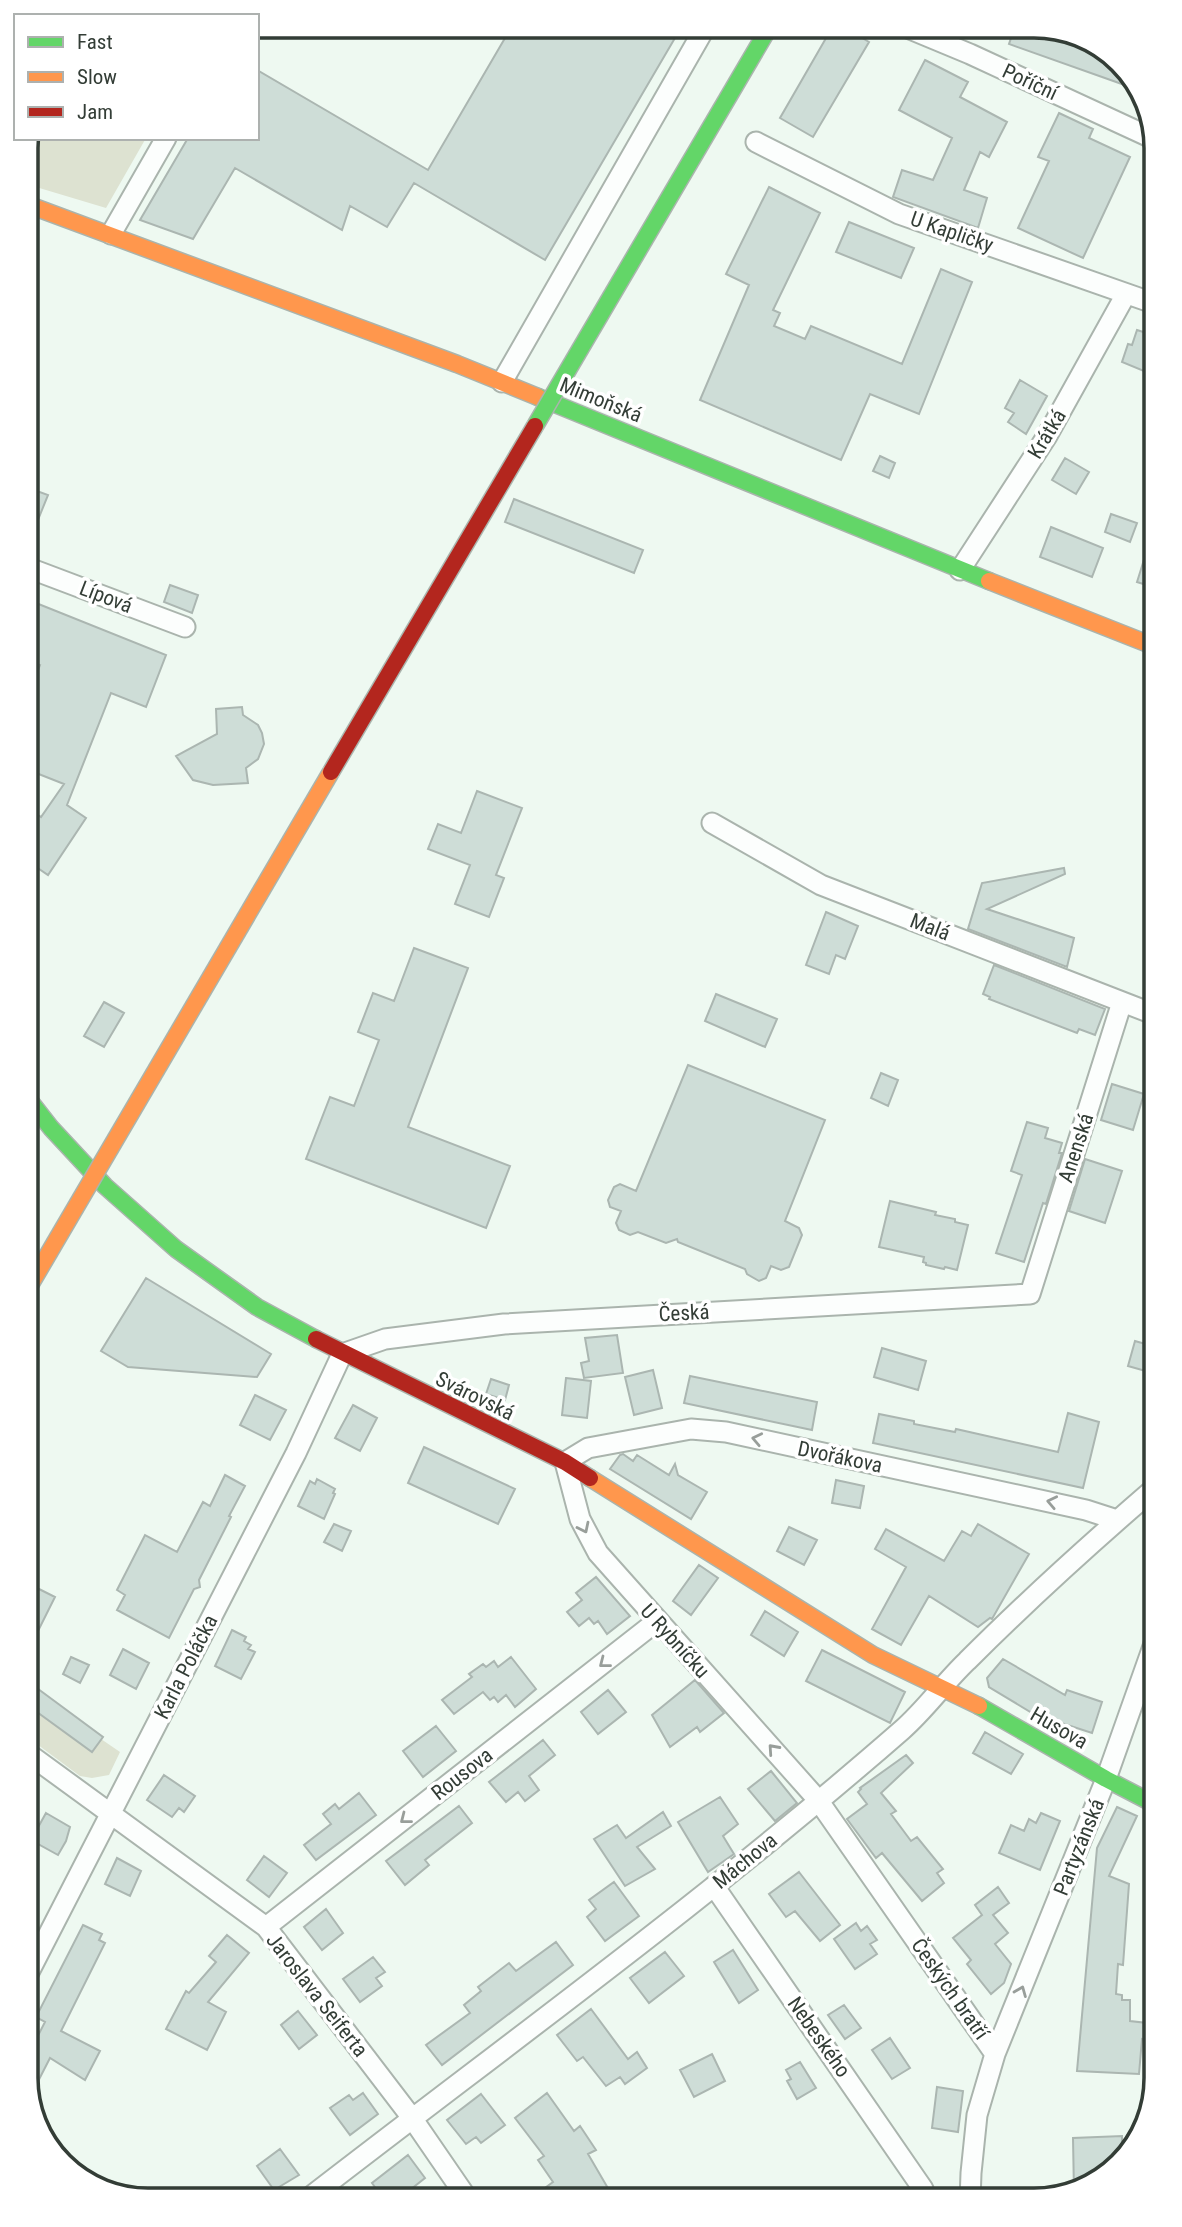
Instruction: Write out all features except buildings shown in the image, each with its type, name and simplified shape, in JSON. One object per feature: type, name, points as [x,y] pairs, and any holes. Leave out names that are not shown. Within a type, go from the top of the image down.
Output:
[{"type":"street","points":[[502,382],[699,39]]},
{"type":"street","points":[[38,1271],[763,39]]},
{"type":"street","name":"Poříční","points":[[935,39],[1142,133]]},
{"type":"street","points":[[111,234],[165,140]]},
{"type":"street","name":"U Kapličky","points":[[757,142],[899,214],[1144,300]]},
{"type":"street","name":"Mimoňská","points":[[39,209],[502,382],[960,570],[1144,642]]},
{"type":"street","name":"Krátká","points":[[960,570],[1047,436],[1126,294]]},
{"type":"street","name":"Lípová","points":[[39,572],[185,627]]},
{"type":"street","name":"Malá","points":[[712,823],[821,885],[1144,1010]]},
{"type":"street","name":"Anenská","points":[[1030,1294],[1122,1002]]},
{"type":"street","name":"Svárovská","points":[[38,1112],[105,1186],[176,1249],[257,1307],[342,1354],[565,1462],[873,1655],[942,1688]]},
{"type":"street","name":"Česká","points":[[342,1354],[385,1339],[504,1324],[1030,1294]]},
{"type":"street","name":"Karla Poláčka","points":[[38,1955],[296,1453],[342,1354]]},
{"type":"street","name":"Dvořákova","points":[[565,1462],[588,1448],[691,1429],[753,1438],[1086,1510],[1117,1520]]},
{"type":"street","name":"U Rybníčku","points":[[565,1462],[580,1519],[598,1553],[818,1800]]},
{"type":"street","name":"Máchova","points":[[321,2188],[714,1886],[904,1728],[966,1662],[1144,1497]]},
{"type":"street","name":"Rousova","points":[[266,1927],[657,1621]]},
{"type":"street","name":"Partyzánská","points":[[995,2054],[1106,1779],[1144,1672]]},
{"type":"street","name":"Husova","points":[[942,1688],[1144,1799]]},
{"type":"street","name":"Jaroslava Seiferta","points":[[38,1761],[266,1927],[412,2118],[461,2188]]},
{"type":"street","name":"Českých bratří","points":[[818,1800],[995,2054],[977,2115],[970,2188]]},
{"type":"street","name":"Nebeského","points":[[714,1886],[922,2188]]},
{"type":"green space","points":[[39,140],[145,140],[106,208],[39,188]]},
{"type":"green space","points":[[38,1712],[91,1752],[101,1739],[120,1752],[109,1775],[92,1778],[80,1776],[38,1745]]},
{"type":"traffic: fast","points":[[535,426],[763,39]]},
{"type":"traffic: fast","points":[[538,397],[989,581]]},
{"type":"traffic: fast","points":[[38,1112],[105,1186],[176,1249],[257,1307],[316,1339]]},
{"type":"traffic: fast","points":[[979,1706],[1144,1799]]},
{"type":"traffic: slow","points":[[39,209],[457,364],[538,397]]},
{"type":"traffic: slow","points":[[989,581],[1144,642]]},
{"type":"traffic: slow","points":[[38,1271],[331,772]]},
{"type":"traffic: slow","points":[[590,1478],[873,1655],[979,1706]]},
{"type":"traffic: jam","points":[[331,772],[535,426]]},
{"type":"traffic: jam","points":[[316,1339],[565,1462],[590,1478]]}]
